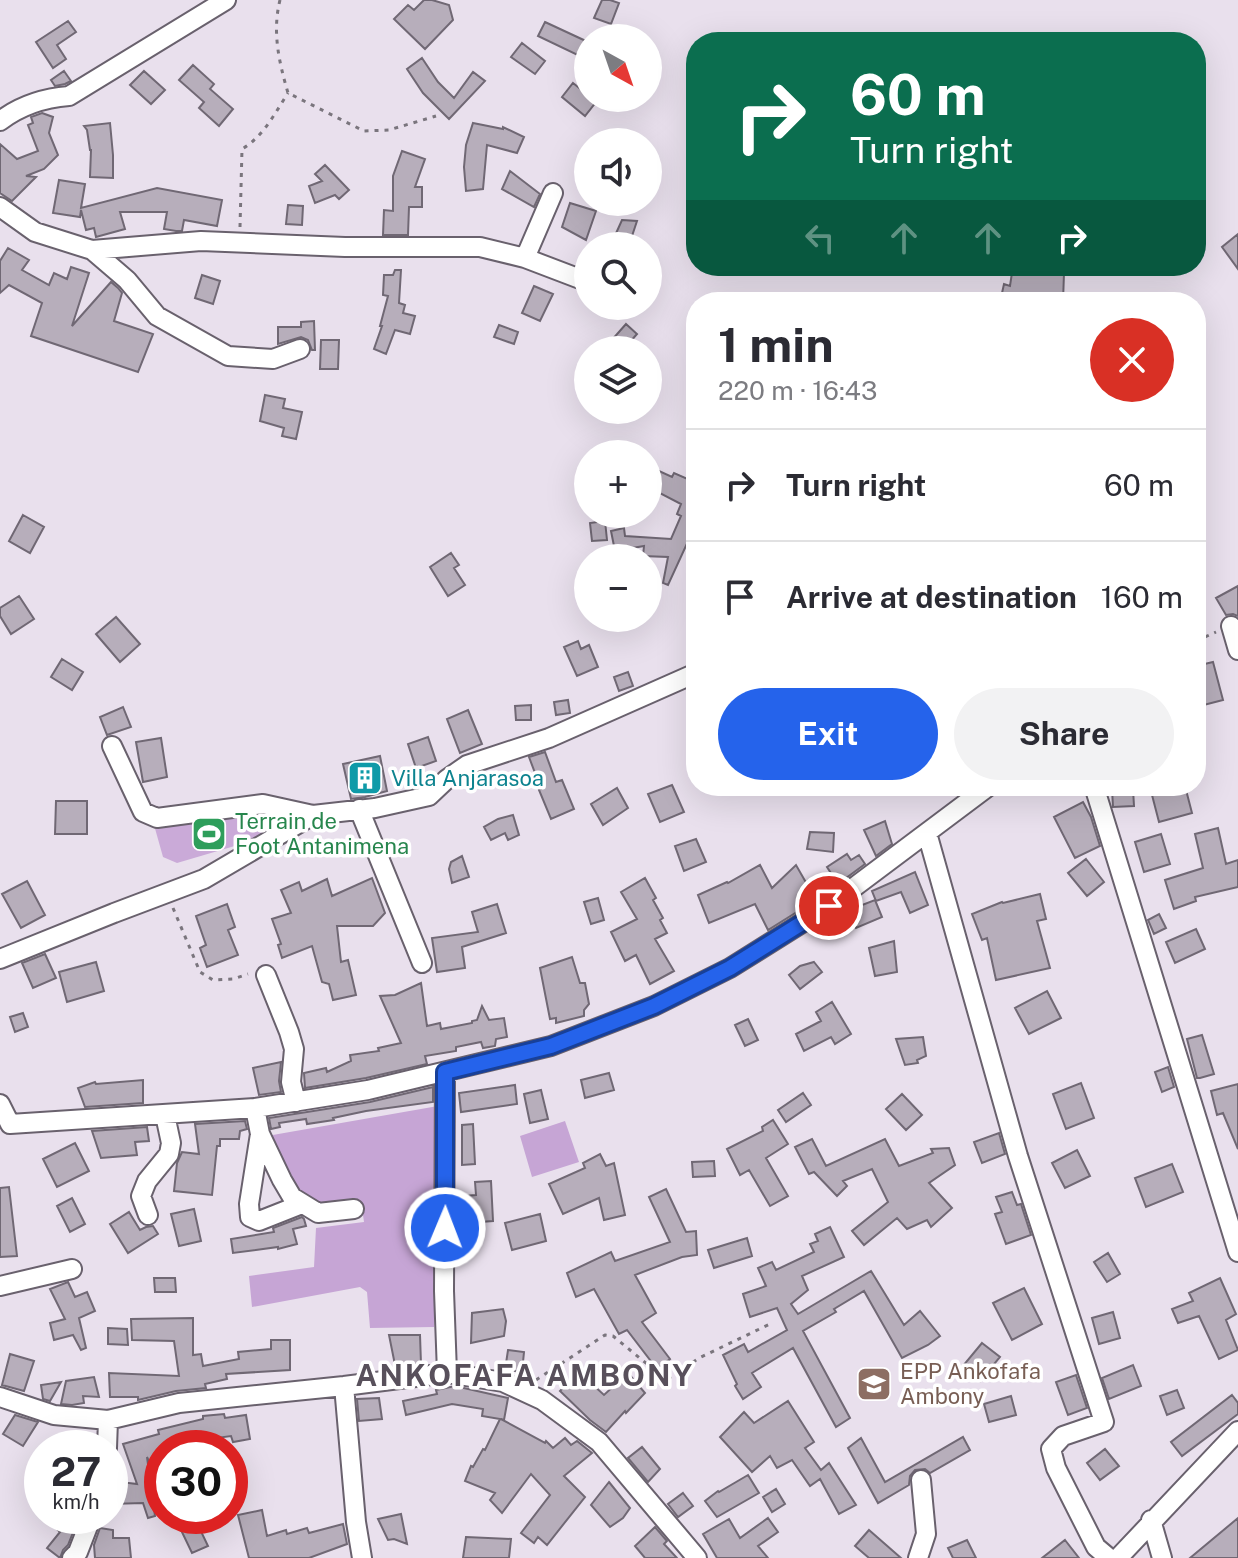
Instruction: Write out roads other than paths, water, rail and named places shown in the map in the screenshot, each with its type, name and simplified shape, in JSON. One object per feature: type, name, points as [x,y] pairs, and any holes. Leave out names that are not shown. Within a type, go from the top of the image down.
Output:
[{"type":"street","points":[[0,121],[14,111],[46,98],[69,96],[226,0]]},
{"type":"street","points":[[525,258],[553,193]]},
{"type":"street","points":[[0,207],[35,232],[92,250],[201,241],[345,247],[480,247],[525,258],[574,277]]},
{"type":"street","points":[[92,250],[127,280],[157,316],[228,356],[273,359],[300,349]]},
{"type":"street","points":[[1231,626],[1238,650]]},
{"type":"street","points":[[112,746],[143,812],[157,818],[263,804],[313,815],[375,808],[429,796],[467,765],[549,738],[686,677]]},
{"type":"street","points":[[0,1104],[10,1124],[255,1108],[368,1090],[551,1046],[654,1006],[730,968],[829,906],[976,796]]},
{"type":"street","points":[[1097,796],[1238,1252]]},
{"type":"street","points":[[359,809],[422,963]]},
{"type":"street","points":[[0,959],[204,879],[313,815]]},
{"type":"street","points":[[927,833],[1018,1156],[1104,1422],[1063,1436],[1051,1449],[1056,1468],[1096,1547],[1109,1558]]},
{"type":"street","points":[[266,975],[294,1049],[291,1082],[296,1102]]},
{"type":"street","points":[[445,1072],[444,1291],[447,1373]]},
{"type":"street","points":[[255,1108],[260,1134],[292,1197],[318,1213],[354,1209]]},
{"type":"street","points":[[148,1215],[141,1196],[147,1181],[169,1154],[171,1143],[165,1115]]},
{"type":"street","points":[[260,1134],[249,1204],[250,1217],[259,1221],[302,1204]]},
{"type":"street","points":[[0,1286],[72,1269]]},
{"type":"street","points":[[0,1397],[54,1415],[108,1420],[179,1403],[447,1373],[503,1382],[542,1400],[599,1442],[697,1558]]},
{"type":"street","points":[[344,1386],[362,1558]]},
{"type":"street","points":[[108,1420],[108,1430]]},
{"type":"street","points":[[1118,1558],[1238,1431]]},
{"type":"street","points":[[918,1558],[926,1534],[921,1480]]},
{"type":"street","points":[[1151,1520],[1162,1558]]},
{"type":"street","points":[[72,1558],[78,1552],[85,1534]]},
{"type":"place","name":"Villa Anjarasoa","points":[[365,778]]},
{"type":"place","name":"Terrain de Foot Antanimena","points":[[209,834]]},
{"type":"place","name":"EPP Ankofafa Ambony","points":[[874,1384]]},
{"type":"district","name":"ANKOFAFA AMBONY","points":[[525,1376]]}]
